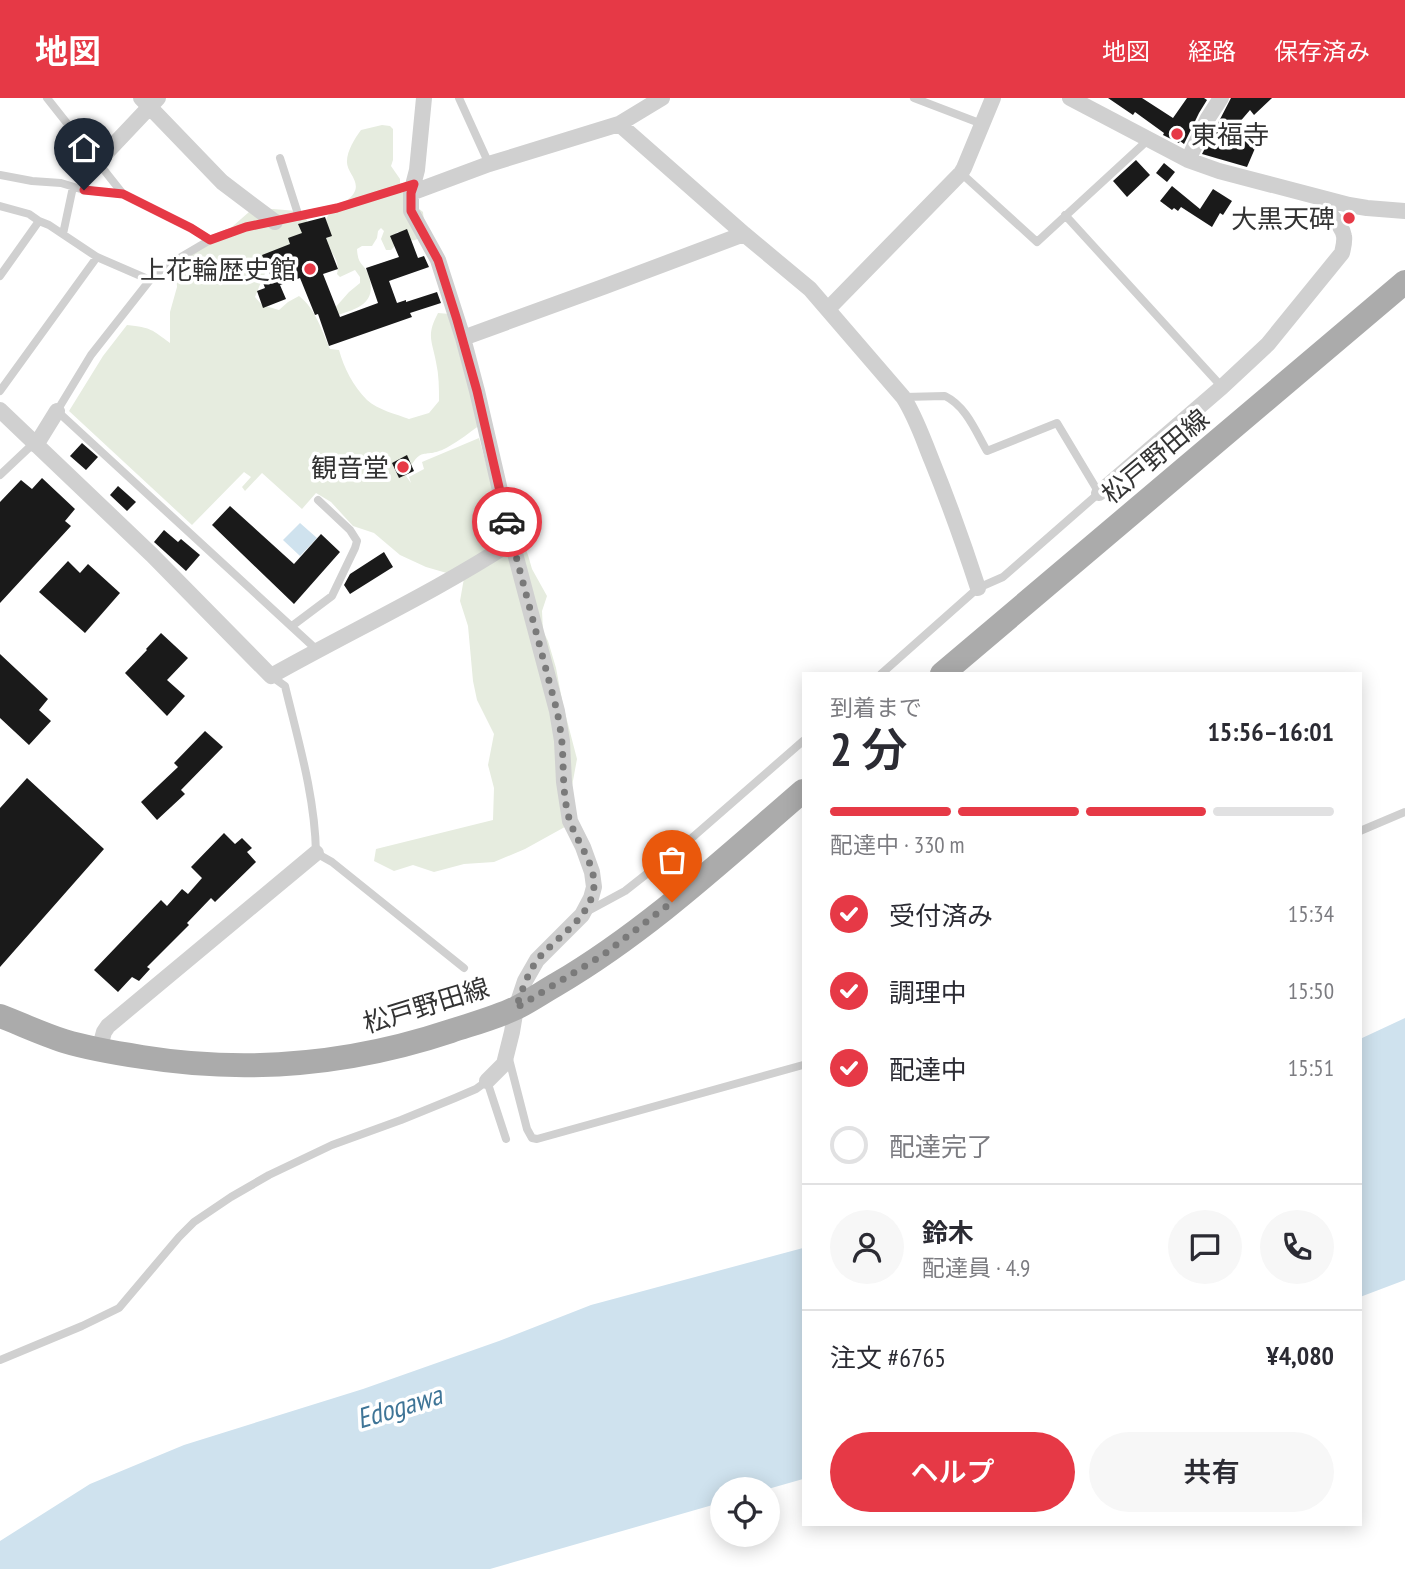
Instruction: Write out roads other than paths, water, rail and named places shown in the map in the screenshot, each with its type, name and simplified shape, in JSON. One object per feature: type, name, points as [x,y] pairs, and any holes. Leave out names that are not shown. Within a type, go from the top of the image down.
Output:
[{"type":"main road","name":"松戸野田線","points":[[944,672],[1405,282]]},
{"type":"main road","name":"松戸野田線","points":[[0,1016],[62,1041],[99,1050],[171,1062],[217,1066],[314,1063],[361,1056],[424,1040],[516,1008],[603,955],[709,872],[802,792]]},
{"type":"street","points":[[424,98],[411,211],[438,260],[463,338],[512,542],[557,711],[570,821],[583,847],[594,887],[582,915],[537,960],[525,981],[516,1008],[504,1064],[487,1081]]},
{"type":"street","points":[[412,189],[619,124],[662,98]]},
{"type":"street","points":[[828,309],[961,173],[993,98]]},
{"type":"street","points":[[1070,98],[1188,160],[1219,171],[1349,205],[1405,211]]},
{"type":"street","points":[[1188,160],[1221,98]]},
{"type":"street","points":[[106,153],[150,101],[222,182],[275,222]]},
{"type":"street","points":[[619,124],[810,289],[903,397],[911,409],[941,484],[978,588]]},
{"type":"street","points":[[1100,493],[1268,344],[1342,253],[1345,239],[1341,226],[1324,207],[1321,198]]},
{"type":"street","points":[[1375,209],[1405,200]]},
{"type":"street","points":[[463,338],[744,234]]},
{"type":"street","points":[[0,410],[152,555],[271,676],[429,592],[512,542]]},
{"type":"street","points":[[35,444],[57,411]]},
{"type":"street","points":[[99,1050],[108,1026],[316,853]]},
{"type":"lane","points":[[48,98],[123,194]]},
{"type":"lane","points":[[459,98],[489,164]]},
{"type":"lane","points":[[914,98],[982,124]]},
{"type":"lane","points":[[961,173],[1037,242],[1149,139]]},
{"type":"lane","points":[[279,158],[299,217]]},
{"type":"lane","points":[[0,175],[123,194],[210,240]]},
{"type":"lane","points":[[63,234],[73,187]]},
{"type":"lane","points":[[317,650],[57,411],[91,355],[150,280],[164,267],[210,240],[246,227],[412,189]]},
{"type":"lane","points":[[0,206],[29,214],[97,257],[150,280]]},
{"type":"lane","points":[[1065,215],[1222,387]]},
{"type":"lane","points":[[0,276],[39,221]]},
{"type":"lane","points":[[0,391],[97,257]]},
{"type":"lane","points":[[883,672],[978,588],[1003,578],[1100,493],[1057,423],[987,451],[964,411],[951,399],[945,396],[903,397]]},
{"type":"lane","points":[[0,475],[35,444]]},
{"type":"lane","points":[[292,626],[332,597],[357,541],[350,530],[318,500]]},
{"type":"lane","points":[[271,676],[285,686],[304,762],[316,835],[316,853],[332,862],[464,968]]},
{"type":"lane","points":[[582,915],[625,891],[687,843],[802,742]]},
{"type":"lane","points":[[1362,830],[1404,814]]},
{"type":"lane","points":[[508,1053],[527,1129],[532,1138],[537,1139],[802,1065]]},
{"type":"lane","points":[[0,1360],[119,1308],[194,1223],[269,1175],[332,1145],[455,1098],[487,1081],[506,1139]]},
{"type":"water","points":[[300,523],[317,538],[300,556],[283,540]]},
{"type":"water","points":[[1405,1018],[1405,1280],[1362,1296],[1362,1038]]},
{"type":"water","name":"Edogawa","points":[[802,1248],[802,1479],[780,1486],[780,1477],[710,1477],[710,1506],[490,1569],[0,1569],[0,1541],[90,1484],[184,1445],[363,1389],[591,1305]]},
{"type":"place","name":"東福寺","points":[[1177,134]]},
{"type":"place","name":"大黒天碑","points":[[1349,218]]},
{"type":"place","name":"上花輪歴史館","points":[[310,269]]},
{"type":"place","name":"観音堂","points":[[403,467]]}]
